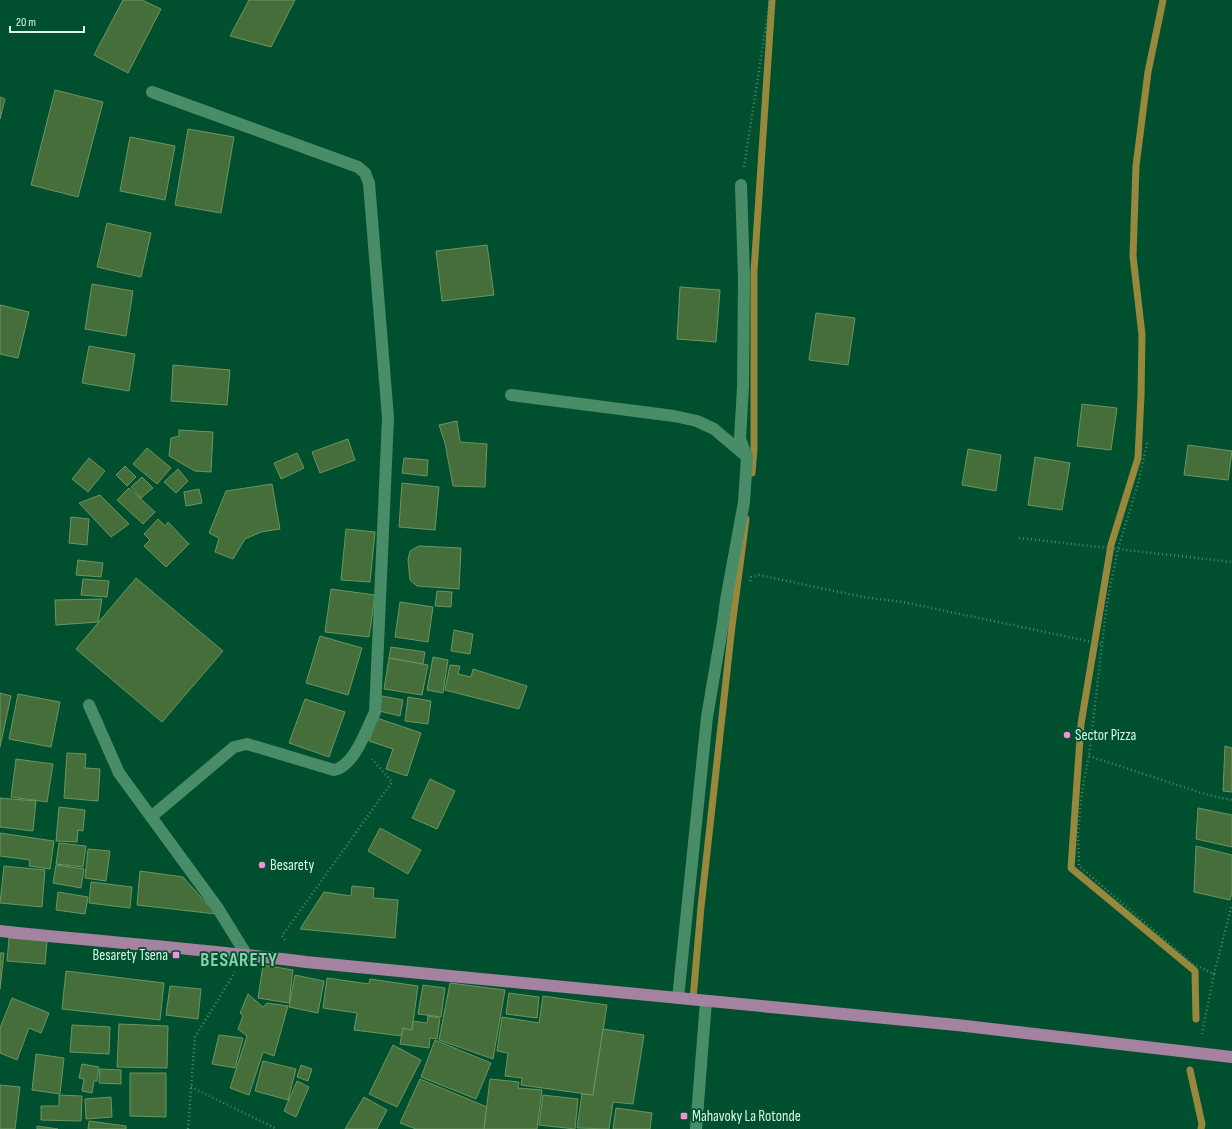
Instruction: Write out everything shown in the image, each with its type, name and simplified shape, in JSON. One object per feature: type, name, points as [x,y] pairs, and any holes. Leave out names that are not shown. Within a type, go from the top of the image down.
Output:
[{"type":"main road","points":[[0,931],[957,1025],[1232,1057]]},
{"type":"street","points":[[151,817],[234,747],[240,744],[247,744],[334,770],[340,769],[346,764],[360,745],[375,712],[388,418],[369,183],[365,173],[358,167],[152,92]]},
{"type":"street","points":[[678,998],[694,830],[707,717],[744,502],[747,457],[740,439],[743,387],[744,286],[741,185]]},
{"type":"street","points":[[511,395],[674,416],[696,421],[714,430],[747,457]]},
{"type":"street","points":[[89,705],[120,773],[217,906],[246,954]]},
{"type":"street","points":[[696,1129],[706,1001]]},
{"type":"path","points":[[741,185],[770,0]]},
{"type":"path","points":[[1147,443],[1139,480],[1116,548],[1107,603],[1089,756],[1082,792],[1078,831],[1079,866],[1193,964],[1214,974]]},
{"type":"path","points":[[1019,538],[1232,562]]},
{"type":"path","points":[[749,584],[751,577],[759,575],[863,597],[903,602],[1102,644]]},
{"type":"path","points":[[306,962],[282,936],[392,782],[360,745]]},
{"type":"path","points":[[1089,756],[1208,795],[1232,800]]},
{"type":"path","points":[[1198,1053],[1214,974],[1232,904]]},
{"type":"path","points":[[188,1129],[195,1037],[246,954]]},
{"type":"path","points":[[191,1087],[277,1129]]},
{"type":"building","points":[[123,0],[142,0],[161,9],[128,73],[94,55]]},
{"type":"building","points":[[249,0],[295,0],[271,47],[230,36]]},
{"type":"building","points":[[55,90],[103,102],[78,197],[31,185]]},
{"type":"building","points":[[0,97],[5,99],[0,119]]},
{"type":"building","points":[[188,129],[234,137],[221,213],[175,205]]},
{"type":"building","points":[[130,137],[175,146],[165,200],[120,191]]},
{"type":"building","points":[[107,223],[151,233],[141,277],[97,267]]},
{"type":"building","points":[[487,245],[494,295],[442,301],[436,251]]},
{"type":"building","points":[[92,284],[133,291],[126,336],[85,329]]},
{"type":"building","points":[[680,287],[720,290],[716,342],[677,339]]},
{"type":"building","points":[[0,305],[29,312],[18,358],[0,354]]},
{"type":"building","points":[[816,313],[855,318],[848,365],[809,360]]},
{"type":"building","points":[[89,346],[135,354],[129,391],[82,383]]},
{"type":"building","points":[[173,365],[230,370],[227,405],[171,401]]},
{"type":"building","points":[[1082,404],[1117,408],[1111,450],[1077,446]]},
{"type":"building","points":[[457,421],[460,442],[487,444],[485,487],[453,486],[445,443],[439,425]]},
{"type":"building","points":[[179,430],[213,432],[211,472],[195,471],[169,456],[171,438],[179,436]]},
{"type":"building","points":[[348,439],[355,460],[320,473],[312,452]]},
{"type":"building","points":[[1188,445],[1232,451],[1228,480],[1184,475]]},
{"type":"building","points":[[147,448],[171,468],[157,484],[133,464]]},
{"type":"building","points":[[968,449],[1001,455],[996,491],[962,485]]},
{"type":"building","points":[[297,453],[304,468],[281,479],[274,463]]},
{"type":"building","points":[[1035,457],[1070,463],[1062,510],[1028,505]]},
{"type":"building","points":[[89,458],[105,471],[88,492],[72,479]]},
{"type":"building","points":[[404,458],[428,460],[427,476],[402,473]]},
{"type":"building","points":[[125,466],[136,477],[127,486],[116,475]]},
{"type":"building","points":[[178,469],[188,481],[176,493],[164,482]]},
{"type":"building","points":[[142,477],[153,488],[141,498],[131,487]]},
{"type":"building","points":[[402,483],[439,487],[435,530],[399,527]]},
{"type":"building","points":[[272,484],[280,529],[261,532],[245,539],[233,559],[215,552],[219,538],[209,533],[226,491]]},
{"type":"building","points":[[129,488],[155,512],[143,524],[117,500]]},
{"type":"building","points":[[199,489],[202,503],[186,506],[184,492]]},
{"type":"building","points":[[100,495],[129,524],[111,537],[79,503]]},
{"type":"building","points":[[71,517],[89,519],[87,545],[69,543]]},
{"type":"building","points":[[158,519],[165,526],[168,522],[189,544],[166,567],[144,546],[150,540],[144,534]]},
{"type":"building","points":[[346,529],[375,532],[370,582],[341,580]]},
{"type":"building","points":[[419,546],[461,548],[459,589],[417,586],[410,580],[408,560],[410,551]]},
{"type":"building","points":[[78,560],[103,563],[101,577],[76,575]]},
{"type":"building","points":[[136,578],[223,651],[162,722],[76,649]]},
{"type":"building","points":[[83,579],[109,581],[107,597],[81,595]]},
{"type":"building","points":[[331,589],[375,595],[369,637],[325,632]]},
{"type":"building","points":[[437,591],[452,592],[451,607],[435,606]]},
{"type":"building","points":[[102,599],[98,622],[56,625],[55,600]]},
{"type":"building","points":[[400,602],[433,607],[428,642],[395,637]]},
{"type":"building","points":[[454,630],[473,634],[470,654],[451,651]]},
{"type":"building","points":[[320,636],[362,648],[348,695],[306,683]]},
{"type":"building","points":[[391,647],[425,652],[423,664],[389,658]]},
{"type":"building","points":[[433,657],[448,660],[443,693],[427,690]]},
{"type":"building","points":[[389,658],[428,665],[422,695],[384,689]]},
{"type":"building","points":[[450,665],[460,666],[458,674],[471,677],[473,669],[527,686],[519,709],[445,690]]},
{"type":"building","points":[[0,693],[11,696],[0,747]]},
{"type":"building","points":[[18,694],[60,702],[51,747],[9,739]]},
{"type":"building","points":[[382,696],[403,700],[400,716],[379,711]]},
{"type":"building","points":[[408,697],[431,701],[428,724],[405,721]]},
{"type":"building","points":[[305,699],[345,712],[329,757],[289,743]]},
{"type":"building","points":[[377,718],[421,733],[407,776],[386,769],[393,749],[369,741]]},
{"type":"building","points":[[1225,746],[1232,748],[1232,792],[1223,791]]},
{"type":"building","points":[[67,753],[86,754],[85,768],[100,769],[98,801],[64,798]]},
{"type":"building","points":[[16,759],[53,764],[47,802],[11,797]]},
{"type":"building","points":[[430,779],[455,791],[437,829],[412,818]]},
{"type":"building","points":[[0,798],[36,801],[33,831],[0,827]]},
{"type":"building","points":[[59,807],[85,810],[83,831],[78,830],[77,842],[56,841]]},
{"type":"building","points":[[1198,808],[1232,815],[1232,847],[1196,839]]},
{"type":"building","points":[[380,828],[421,850],[408,874],[368,851]]},
{"type":"building","points":[[0,833],[54,841],[50,869],[29,866],[30,860],[0,856]]},
{"type":"building","points":[[59,843],[86,846],[83,867],[56,864]]},
{"type":"building","points":[[1196,846],[1232,855],[1232,893],[1230,900],[1194,892]]},
{"type":"building","points":[[88,849],[110,851],[106,881],[85,878]]},
{"type":"building","points":[[56,865],[84,869],[81,888],[53,883]]},
{"type":"building","points":[[4,866],[45,870],[42,907],[0,903]]},
{"type":"building","points":[[140,871],[183,877],[216,914],[137,905]]},
{"type":"building","points":[[91,882],[132,887],[130,908],[89,903]]},
{"type":"building","points":[[352,886],[374,888],[373,898],[398,900],[395,938],[300,929],[324,892],[351,896]]},
{"type":"building","points":[[58,892],[88,897],[85,914],[56,910]]},
{"type":"building","points":[[9,938],[47,941],[45,964],[7,961]]},
{"type":"building","points":[[0,953],[4,953],[0,989]]},
{"type":"building","points":[[263,965],[293,970],[289,1003],[258,998]]},
{"type":"building","points":[[66,971],[164,983],[160,1020],[62,1009]]},
{"type":"building","points":[[295,975],[324,981],[318,1013],[289,1007]]},
{"type":"building","points":[[327,978],[369,984],[370,979],[418,986],[412,1030],[403,1028],[402,1036],[354,1030],[357,1013],[323,1008]]},
{"type":"building","points":[[450,983],[505,990],[493,1059],[439,1040]]},
{"type":"building","points":[[423,985],[445,988],[441,1017],[418,1014]]},
{"type":"building","points":[[170,986],[201,989],[198,1019],[166,1015]]},
{"type":"building","points":[[509,993],[539,997],[537,1018],[506,1014]]},
{"type":"building","points":[[248,994],[263,1007],[267,1003],[288,1006],[274,1056],[263,1052],[249,1095],[230,1088],[247,1036],[238,1029],[243,1016],[240,1013]]},
{"type":"building","points":[[543,996],[607,1005],[593,1095],[521,1085],[522,1078],[505,1076],[508,1053],[497,1051],[502,1017],[539,1023]]},
{"type":"building","points":[[12,998],[49,1013],[41,1033],[29,1028],[17,1060],[0,1053],[0,1028]]},
{"type":"building","points":[[428,1016],[440,1018],[437,1039],[430,1038],[429,1048],[400,1044],[403,1028],[412,1030],[413,1021],[427,1023]]},
{"type":"building","points":[[119,1024],[168,1026],[167,1068],[117,1067]]},
{"type":"building","points":[[72,1025],[110,1027],[109,1054],[70,1052]]},
{"type":"building","points":[[603,1029],[644,1035],[633,1104],[613,1102],[609,1129],[577,1128],[582,1094],[593,1095]]},
{"type":"building","points":[[219,1035],[243,1038],[235,1068],[212,1064]]},
{"type":"building","points":[[435,1040],[491,1063],[476,1099],[421,1077]]},
{"type":"building","points":[[393,1045],[421,1060],[397,1107],[369,1094]]},
{"type":"building","points":[[36,1054],[64,1058],[60,1094],[32,1090]]},
{"type":"building","points":[[263,1061],[296,1069],[288,1100],[255,1091]]},
{"type":"building","points":[[82,1064],[99,1067],[97,1081],[94,1081],[92,1093],[82,1091],[84,1079],[79,1078]]},
{"type":"building","points":[[301,1065],[312,1069],[308,1081],[297,1077]]},
{"type":"building","points":[[100,1069],[121,1070],[121,1084],[99,1083]]},
{"type":"building","points":[[130,1073],[166,1073],[166,1117],[130,1116]]},
{"type":"building","points":[[420,1079],[487,1107],[484,1129],[416,1129],[400,1123]]},
{"type":"building","points":[[490,1079],[519,1082],[518,1088],[542,1090],[537,1129],[484,1129]]},
{"type":"building","points":[[297,1081],[309,1087],[296,1117],[284,1111]]},
{"type":"building","points":[[0,1085],[20,1087],[15,1129],[0,1129]]},
{"type":"building","points":[[59,1095],[82,1096],[81,1121],[41,1120],[41,1106],[59,1106]]},
{"type":"building","points":[[543,1095],[578,1099],[575,1129],[539,1125]]},
{"type":"building","points":[[111,1097],[112,1117],[86,1119],[85,1099]]},
{"type":"building","points":[[364,1097],[387,1110],[377,1129],[345,1129]]},
{"type":"building","points":[[616,1108],[652,1113],[650,1129],[613,1129]]},
{"type":"building","points":[[89,1121],[126,1126],[126,1129],[88,1129]]},
{"type":"building","points":[[37,1126],[58,1129],[37,1129]]},
{"type":"waterway","points":[[752,473],[754,449],[754,271],[772,0]]},
{"type":"waterway","points":[[1163,0],[1148,72],[1136,166],[1133,256],[1142,335],[1138,458],[1111,545],[1081,724],[1071,868],[1195,971],[1196,1019]]},
{"type":"waterway","points":[[693,999],[701,907],[732,626],[746,519]]},
{"type":"waterway","points":[[1190,1070],[1202,1124],[1201,1129]]},
{"type":"place","name":"Sector Pizza","points":[[1067,735]]},
{"type":"place","name":"Besarety","points":[[262,865]]},
{"type":"place","name":"Besarety Tsena","points":[[176,955]]},
{"type":"place","name":"Mahavoky La Rotonde","points":[[684,1116]]},
{"type":"district","name":"BESARETY","points":[[239,960]]}]
